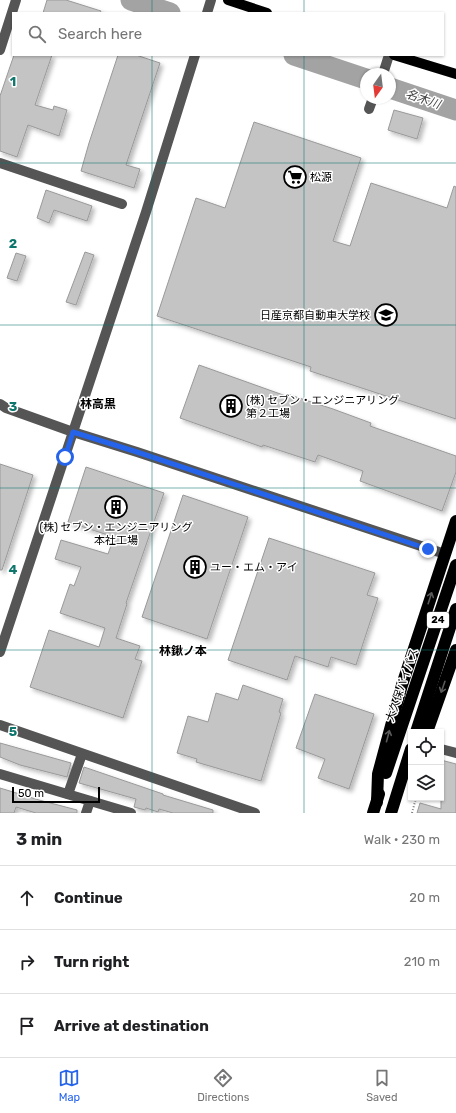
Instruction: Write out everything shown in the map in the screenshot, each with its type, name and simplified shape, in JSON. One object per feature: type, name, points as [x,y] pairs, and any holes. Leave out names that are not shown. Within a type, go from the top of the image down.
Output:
[{"type":"highway","points":[[375,807],[378,774],[402,685],[456,521]]},
{"type":"highway","name":"大久保バイパス","points":[[375,807],[456,565]]},
{"type":"highway","name":"24","points":[[417,729],[456,609]]},
{"type":"highway","points":[[428,729],[456,650]]},
{"type":"highway","points":[[391,813],[408,759]]},
{"type":"highway","points":[[400,787],[408,772]]},
{"type":"main road","points":[[228,0],[264,12]]},
{"type":"main road","points":[[397,56],[456,74]]},
{"type":"street","points":[[12,12],[16,0]]},
{"type":"street","points":[[0,50],[12,12]]},
{"type":"street","points":[[0,652],[146,212],[195,56]]},
{"type":"street","points":[[385,68],[389,56]]},
{"type":"street","points":[[369,109],[371,104]]},
{"type":"street","points":[[0,163],[122,204]]},
{"type":"street","points":[[0,404],[6,408],[73,432],[445,554]]},
{"type":"street","points":[[0,725],[255,813]]},
{"type":"street","points":[[444,749],[456,752]]},
{"type":"street","points":[[68,794],[82,754]]},
{"type":"street","points":[[0,774],[131,813]]},
{"type":"street","points":[[86,813],[90,801]]},
{"type":"path","points":[[412,813],[415,801]]},
{"type":"building","points":[[47,0],[66,0],[101,11],[100,12],[43,12]]},
{"type":"building","points":[[14,56],[52,56],[35,105],[53,110],[54,106],[67,110],[59,136],[28,125],[17,157],[0,151],[0,96]]},
{"type":"building","points":[[118,56],[139,56],[160,63],[126,165],[140,169],[134,188],[81,171]]},
{"type":"building","points":[[394,110],[423,118],[417,139],[388,130]]},
{"type":"building","points":[[254,122],[361,158],[333,241],[350,246],[371,183],[447,208],[454,186],[456,187],[456,419],[310,371],[311,367],[157,316],[196,198],[225,208]]},
{"type":"building","points":[[46,190],[92,206],[87,221],[54,210],[49,223],[37,218]]},
{"type":"building","points":[[85,252],[94,255],[76,305],[66,302]]},
{"type":"building","points":[[16,253],[26,256],[17,281],[7,278]]},
{"type":"building","points":[[199,365],[286,396],[287,394],[333,409],[371,423],[370,426],[456,456],[456,472],[442,511],[360,481],[363,471],[318,455],[315,462],[263,445],[262,447],[180,418]]},
{"type":"building","points":[[0,464],[33,475],[2,570],[0,570]]},
{"type":"building","points":[[86,467],[164,493],[126,603],[127,604],[116,638],[140,646],[135,659],[142,661],[123,718],[30,687],[49,630],[99,647],[105,628],[60,613],[70,584],[74,586],[81,567],[55,559],[61,540],[108,554],[114,537],[68,522]]},
{"type":"building","name":"ユー・エム・アイ","points":[[183,495],[248,517],[207,639],[142,617]]},
{"type":"building","points":[[269,538],[375,573],[367,595],[378,598],[356,665],[331,657],[328,667],[295,656],[287,680],[228,660]]},
{"type":"building","points":[[243,685],[283,699],[279,712],[281,713],[261,781],[196,762],[197,759],[177,753],[188,716],[208,722],[216,693],[238,700]]},
{"type":"building","points":[[315,694],[374,714],[349,789],[318,778],[325,759],[296,748]]},
{"type":"building","points":[[0,743],[71,763],[67,777],[20,765],[0,757]]},
{"type":"building","points":[[444,761],[456,764],[456,813],[417,813],[420,803],[441,809],[441,801],[444,801]]},
{"type":"building","points":[[84,767],[163,795],[213,810],[213,813],[173,813],[159,809],[158,812],[146,808],[145,810],[134,807],[136,799],[79,783]]},
{"type":"building","points":[[0,788],[77,810],[77,813],[36,813],[16,807],[14,813],[0,813]]},
{"type":"waterway","name":"名木川","points":[[131,0],[167,12]]},
{"type":"waterway","name":"名木川","points":[[297,56],[360,77]]},
{"type":"waterway","name":"名木川","points":[[396,90],[456,110]]},
{"type":"place","name":"松源","points":[[295,177]]},
{"type":"place","name":"日産京都自動車大学校","points":[[386,315]]},
{"type":"place","name":"(株) セブン・エンジニアリング 第２工場","points":[[231,406]]},
{"type":"place","name":"(株) セブン・エンジニアリング 本社工場","points":[[116,507]]},
{"type":"place","name":"ユー・エム・アイ","points":[[195,567]]},
{"type":"district","name":"林高黒","points":[[98,404]]},
{"type":"district","name":"林鍬ノ本","points":[[183,651]]},
{"type":"route","points":[[65,457],[73,432],[428,549]]}]
